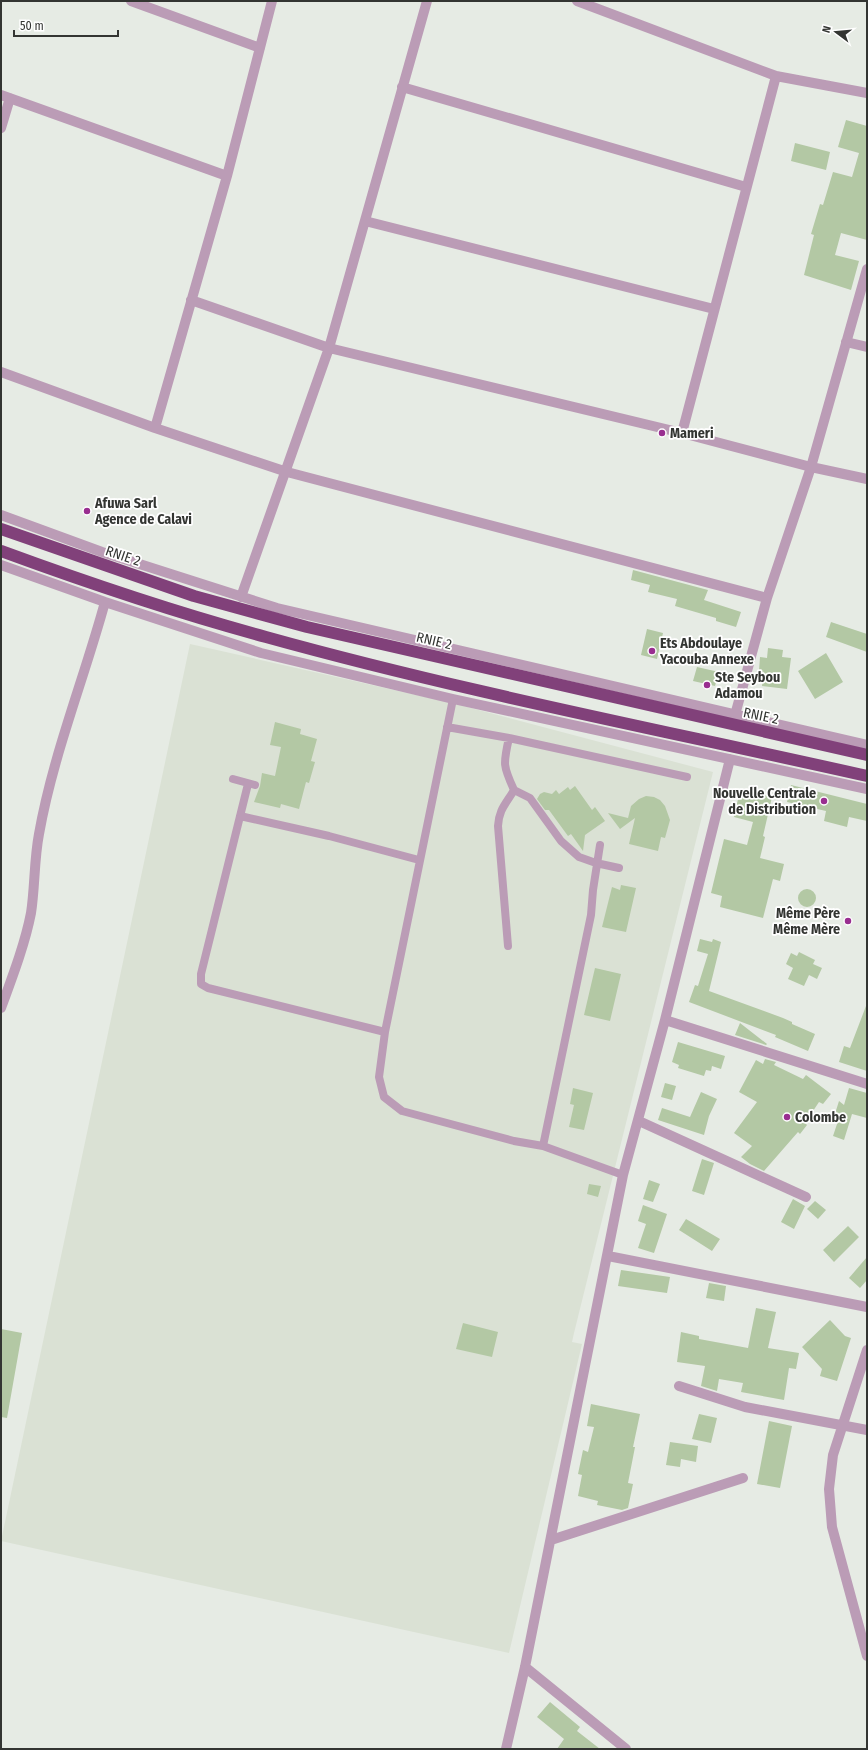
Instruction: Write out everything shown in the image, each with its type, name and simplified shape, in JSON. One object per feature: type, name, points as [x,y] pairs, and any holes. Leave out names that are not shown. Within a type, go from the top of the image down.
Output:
[{"type":"highway","name":"RNIE 2","points":[[1,529],[194,596],[307,627],[867,755]]},
{"type":"highway","points":[[1,551],[89,583],[266,637],[456,685],[867,776]]},
{"type":"street","points":[[131,1],[260,48]]},
{"type":"street","points":[[155,428],[227,176],[272,1]]},
{"type":"street","points":[[241,597],[330,348],[427,1]]},
{"type":"street","points":[[577,1],[776,76],[867,93]]},
{"type":"street","points":[[682,433],[776,76]]},
{"type":"street","points":[[402,88],[746,187]]},
{"type":"street","points":[[1,128],[5,97],[227,176]]},
{"type":"street","points":[[365,221],[714,309]]},
{"type":"street","points":[[735,715],[767,598],[811,467],[867,269]]},
{"type":"street","points":[[191,300],[330,348],[682,433],[811,467],[867,479]]},
{"type":"street","points":[[846,342],[867,347]]},
{"type":"street","points":[[1,372],[155,428],[286,472],[767,598]]},
{"type":"street","points":[[1,515],[102,552],[277,608],[867,745]]},
{"type":"street","points":[[1,565],[105,602],[261,653],[452,699],[867,789]]},
{"type":"street","points":[[1,1008],[13,976],[31,913],[39,835],[57,759],[105,602]]},
{"type":"street","points":[[506,1749],[525,1667],[551,1540],[623,1175],[639,1122],[730,759]]},
{"type":"street","points":[[665,1020],[867,1084]]},
{"type":"street","points":[[639,1122],[806,1197]]},
{"type":"street","points":[[608,1256],[867,1307]]},
{"type":"street","points":[[867,1350],[833,1455],[829,1489],[832,1527],[867,1656]]},
{"type":"street","points":[[679,1386],[745,1407],[867,1430]]},
{"type":"street","points":[[551,1540],[743,1478]]},
{"type":"street","points":[[525,1667],[626,1749]]},
{"type":"lane","points":[[452,699],[385,1032],[379,1077],[384,1097],[402,1112],[514,1141],[543,1146],[623,1175]]},
{"type":"lane","points":[[447,726],[687,777]]},
{"type":"lane","points":[[509,738],[504,759],[505,770],[514,790],[530,798],[561,841],[579,857],[596,863],[619,868]]},
{"type":"lane","points":[[233,779],[251,784],[240,816],[200,974],[201,984],[208,988],[385,1032]]},
{"type":"lane","points":[[508,946],[498,816],[501,808],[514,790]]},
{"type":"lane","points":[[240,816],[329,836],[419,860]]},
{"type":"lane","points":[[543,1146],[549,1124],[591,915],[596,863],[600,845]]},
{"type":"shaded area","points":[[190,644],[452,703],[713,772],[574,1333],[572,1342],[582,1344],[509,1653],[1,1541]]},
{"type":"building","points":[[846,120],[867,126],[867,240],[841,233],[835,255],[859,261],[851,290],[804,275],[814,235],[811,234],[820,204],[823,205],[833,172],[852,177],[859,153],[838,147]]},
{"type":"building","points":[[795,143],[830,152],[826,170],[791,161]]},
{"type":"building","points":[[633,570],[708,590],[704,600],[741,612],[736,627],[716,621],[716,618],[675,606],[677,599],[648,592],[650,585],[631,580]]},
{"type":"building","points":[[831,622],[867,634],[867,652],[826,637]]},
{"type":"building","points":[[647,629],[663,633],[657,659],[641,655]]},
{"type":"building","points":[[768,648],[783,650],[782,657],[791,658],[787,689],[762,686],[764,672],[759,671],[760,657],[767,658]]},
{"type":"building","points":[[826,653],[843,682],[815,699],[798,671]]},
{"type":"building","points":[[697,667],[719,672],[715,686],[693,681]]},
{"type":"building","points":[[275,722],[301,729],[300,734],[317,739],[311,761],[315,762],[309,783],[306,782],[299,809],[281,804],[280,808],[254,802],[260,786],[262,773],[275,776],[281,747],[270,745]]},
{"type":"building","points":[[791,785],[867,804],[867,821],[849,817],[847,827],[824,821],[826,811],[787,802]]},
{"type":"building","points":[[575,786],[592,810],[595,807],[605,821],[585,835],[583,851],[571,834],[568,836],[549,810],[545,810],[537,799],[540,794],[544,792],[552,794],[556,790],[559,794],[568,787],[570,790]]},
{"type":"building","points":[[740,790],[772,797],[763,836],[765,837],[760,858],[784,864],[780,881],[773,879],[763,918],[720,907],[722,896],[711,893],[724,839],[747,845],[753,822],[734,817]]},
{"type":"building","points":[[646,796],[654,797],[660,800],[665,806],[670,820],[665,838],[661,837],[658,851],[629,844],[635,818],[620,829],[608,813],[628,818],[631,806],[639,799]]},
{"type":"building","points":[[621,885],[636,888],[626,932],[602,927],[612,887],[620,890]]},
{"type":"building","points":[[807,889],[813,892],[816,898],[813,904],[807,907],[801,904],[798,898],[801,892]]},
{"type":"building","points":[[700,939],[712,942],[713,939],[721,942],[709,991],[783,1018],[792,1022],[792,1024],[815,1034],[808,1051],[775,1037],[776,1035],[689,1002],[695,985],[698,986],[708,954],[697,951]]},
{"type":"building","points":[[799,952],[815,960],[813,964],[822,968],[817,979],[809,975],[804,986],[788,979],[793,968],[786,964],[791,953],[797,956]]},
{"type":"building","points":[[595,968],[621,974],[610,1021],[584,1015]]},
{"type":"building","points":[[866,1006],[867,1071],[839,1062],[844,1046],[850,1048]]},
{"type":"building","points":[[740,1023],[767,1044],[766,1045],[735,1035]]},
{"type":"building","points":[[678,1042],[725,1056],[721,1069],[712,1066],[711,1071],[706,1070],[704,1076],[678,1068],[679,1065],[672,1062]]},
{"type":"building","points":[[765,1059],[776,1062],[774,1065],[803,1079],[806,1075],[831,1094],[823,1104],[819,1102],[805,1123],[807,1125],[800,1134],[798,1132],[764,1171],[750,1164],[741,1157],[752,1146],[734,1133],[757,1102],[739,1092],[756,1060],[763,1064]]},
{"type":"building","points":[[665,1083],[676,1086],[672,1100],[661,1097]]},
{"type":"building","points":[[573,1088],[593,1093],[584,1130],[569,1127],[574,1105],[570,1104]]},
{"type":"building","points":[[849,1088],[867,1093],[867,1118],[852,1114],[844,1140],[833,1136],[838,1121],[833,1120],[839,1101],[844,1105]]},
{"type":"building","points":[[701,1092],[717,1099],[709,1116],[704,1135],[658,1120],[662,1108],[690,1117]]},
{"type":"building","points":[[702,1159],[714,1163],[704,1195],[692,1191]]},
{"type":"building","points":[[649,1180],[660,1184],[653,1202],[643,1199]]},
{"type":"building","points":[[589,1184],[601,1186],[598,1197],[587,1194]]},
{"type":"building","points":[[793,1199],[805,1206],[794,1229],[781,1222]]},
{"type":"building","points":[[815,1201],[826,1210],[818,1219],[807,1209]]},
{"type":"building","points":[[643,1205],[667,1214],[654,1253],[638,1248],[646,1224],[638,1221]]},
{"type":"building","points":[[686,1219],[720,1239],[712,1251],[679,1230]]},
{"type":"building","points":[[848,1226],[859,1237],[834,1262],[823,1250]]},
{"type":"building","points":[[867,1257],[867,1280],[860,1288],[849,1278]]},
{"type":"building","points":[[621,1270],[670,1277],[667,1293],[618,1286]]},
{"type":"building","points":[[709,1283],[726,1286],[724,1301],[706,1298]]},
{"type":"building","points":[[756,1308],[776,1312],[768,1348],[799,1353],[796,1369],[789,1368],[784,1400],[741,1392],[743,1383],[719,1379],[717,1391],[701,1386],[705,1366],[677,1362],[681,1332],[699,1336],[699,1339],[748,1348]]},
{"type":"building","points":[[830,1320],[845,1336],[851,1338],[837,1381],[820,1376],[822,1369],[802,1347]]},
{"type":"building","points":[[463,1323],[498,1332],[492,1357],[456,1349]]},
{"type":"building","points":[[1,1329],[22,1333],[7,1418],[1,1417]]},
{"type":"building","points":[[591,1404],[640,1414],[633,1447],[635,1447],[628,1483],[633,1484],[628,1508],[622,1510],[597,1505],[598,1501],[578,1496],[582,1475],[578,1474],[583,1450],[588,1452],[594,1427],[587,1426]]},
{"type":"building","points":[[699,1414],[717,1418],[711,1443],[692,1439]]},
{"type":"building","points":[[769,1421],[792,1426],[780,1488],[757,1484]]},
{"type":"building","points":[[670,1442],[698,1446],[696,1462],[681,1459],[680,1467],[666,1465]]},
{"type":"building","points":[[550,1702],[580,1727],[577,1731],[600,1749],[557,1749],[564,1739],[537,1717]]},
{"type":"place","name":"Mameri","points":[[662,433]]},
{"type":"place","name":"Afuwa Sarl Agence de Calavi","points":[[87,511]]},
{"type":"place","name":"Ets Abdoulaye Yacouba Annexe","points":[[652,651]]},
{"type":"place","name":"Ste Seybou Adamou","points":[[707,685]]},
{"type":"place","name":"Nouvelle Centrale de Distribution","points":[[824,801]]},
{"type":"place","name":"Même Père Même Mère","points":[[848,921]]},
{"type":"place","name":"Colombe","points":[[787,1117]]}]
